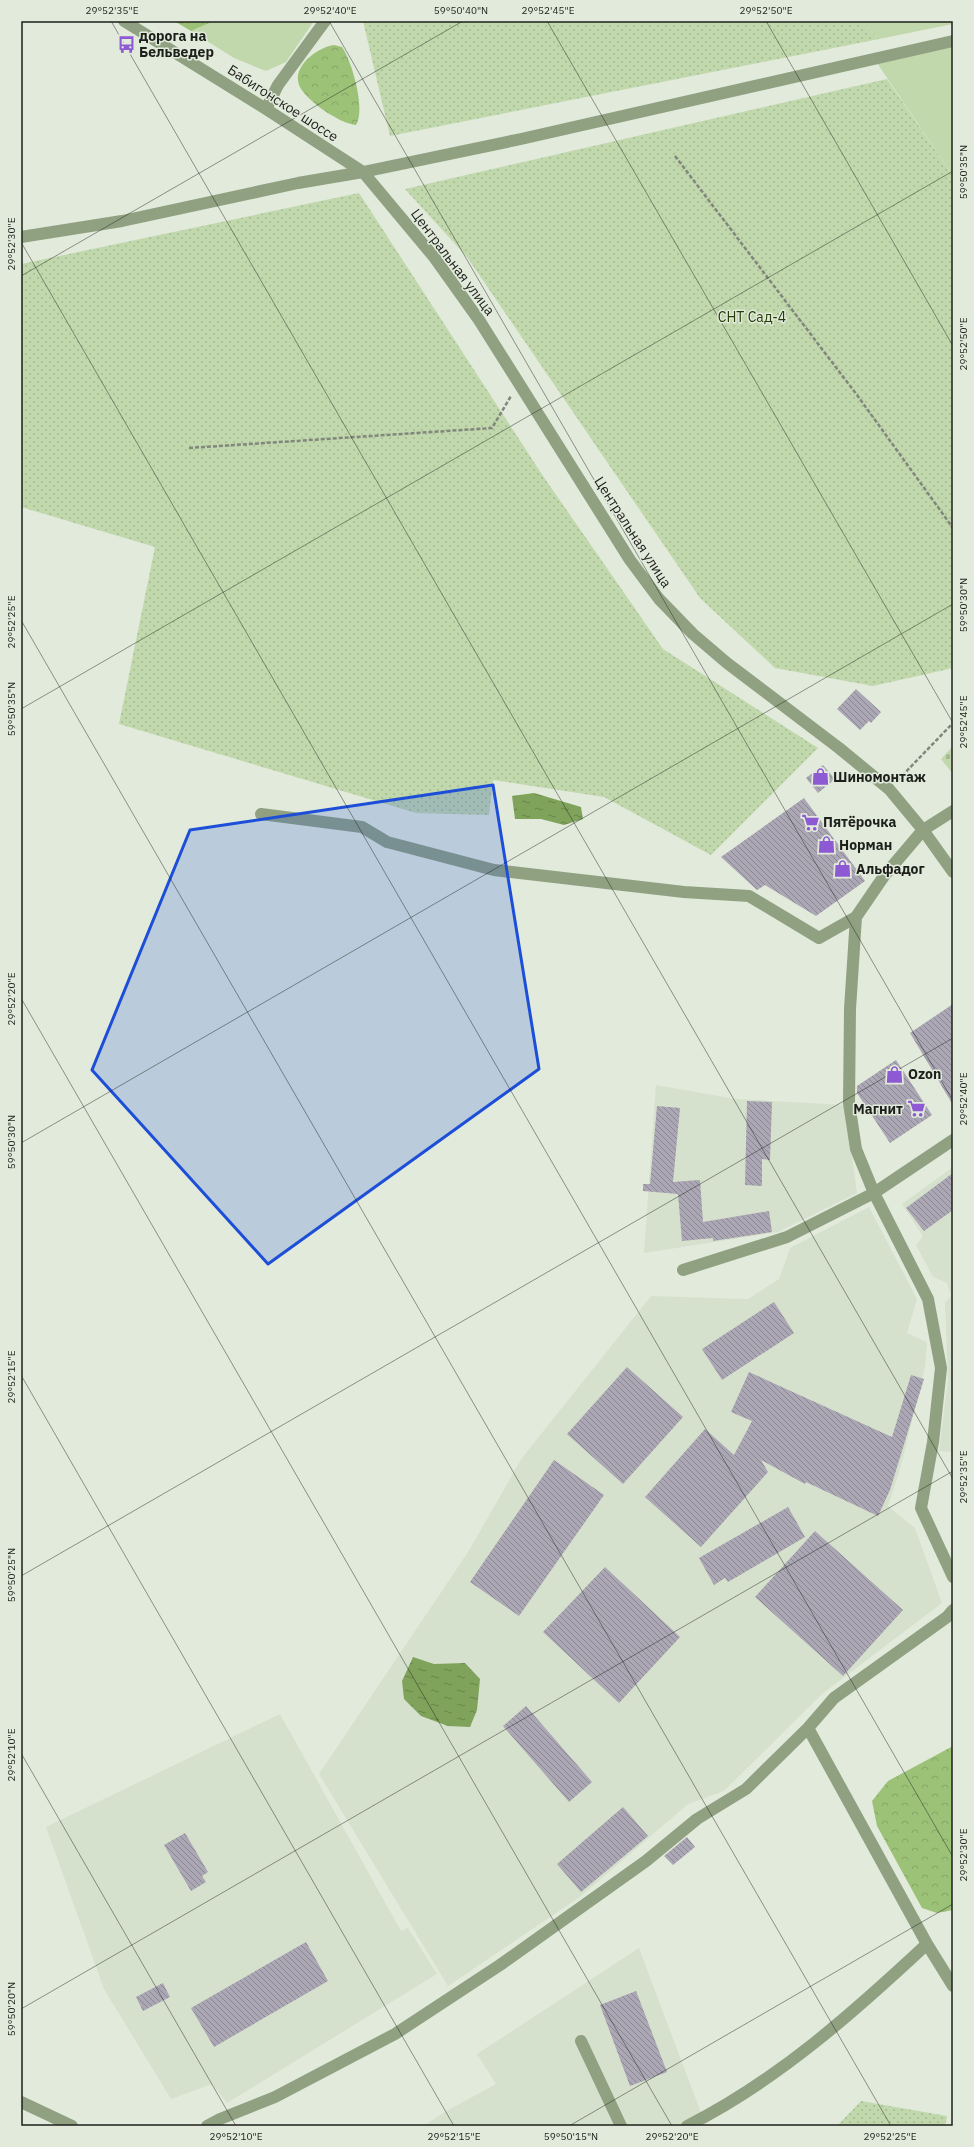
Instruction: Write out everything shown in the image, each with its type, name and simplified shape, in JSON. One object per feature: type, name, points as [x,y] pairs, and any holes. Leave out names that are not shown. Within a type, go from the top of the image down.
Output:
[{"type":"street","name":"Бабигонское шоссе","points":[[124,21],[266,109],[363,172]]},
{"type":"street","points":[[266,109],[278,85],[325,21]]},
{"type":"street","points":[[21,237],[122,221],[298,183],[363,172],[521,139],[953,41]]},
{"type":"street","name":"Центральная улица","points":[[363,172],[434,257],[479,320],[520,382],[630,560],[659,599],[693,634],[728,663],[839,748],[889,789],[923,830],[953,872]]},
{"type":"street","points":[[261,814],[362,827],[387,842],[494,870],[684,892],[749,896],[819,938],[856,917],[884,876],[923,830],[953,811]]},
{"type":"street","points":[[856,917],[850,1009],[849,1104],[856,1149],[872,1194],[928,1299],[941,1368],[932,1442],[921,1508],[953,1577]]},
{"type":"street","points":[[683,1270],[787,1237],[872,1194],[953,1140]]},
{"type":"street","points":[[207,2126],[220,2119],[275,2098],[395,2034],[500,1965],[646,1862],[697,1819],[746,1789],[808,1728],[834,1698],[947,1618],[953,1610]]},
{"type":"street","points":[[808,1728],[927,1944],[953,1986]]},
{"type":"street","points":[[687,2126],[703,2118],[773,2073],[860,2006],[927,1944]]},
{"type":"street","points":[[581,2041],[621,2126]]},
{"type":"street","points":[[21,2102],[72,2126]]},
{"type":"path","points":[[675,156],[857,395],[953,528]]},
{"type":"path","points":[[189,448],[394,433],[492,428],[520,382]]},
{"type":"path","points":[[889,789],[953,723]]},
{"type":"highlighted area","points":[[493,785],[539,1069],[268,1264],[92,1070],[190,830]]},
{"type":"shaded area","points":[[656,1085],[736,1099],[845,1105],[857,1193],[778,1232],[644,1253]]},
{"type":"shaded area","points":[[953,1167],[953,1452],[939,1451],[948,1380],[945,1303],[951,1296],[947,1283],[933,1277],[916,1245],[923,1236],[902,1204]]},
{"type":"shaded area","points":[[869,1207],[917,1299],[907,1333],[927,1342],[925,1366],[901,1466],[888,1506],[915,1528],[942,1603],[822,1694],[724,1791],[688,1804],[580,1897],[448,1986],[319,1774],[468,1552],[522,1458],[651,1296],[748,1299],[779,1279],[790,1248]]},
{"type":"shaded area","points":[[280,1714],[401,1931],[408,1928],[437,1974],[227,2103],[212,2084],[171,2099],[104,1989],[46,1827]]},
{"type":"shaded area","points":[[639,1948],[706,2126],[424,2126],[443,2113],[496,2084],[477,2054]]},
{"type":"green space","points":[[174,21],[214,21],[191,31]]},
{"type":"green space","points":[[214,21],[314,21],[286,62],[266,71],[234,58],[191,31]]},
{"type":"green space","points":[[363,21],[860,21],[879,39],[390,136]]},
{"type":"green space","points":[[860,21],[953,21],[953,24],[879,39]]},
{"type":"green space","points":[[334,45],[342,47],[350,63],[359,97],[359,118],[356,125],[349,124],[333,116],[315,104],[299,85],[299,71],[308,59],[321,49]]},
{"type":"green space","points":[[953,46],[953,176],[877,63]]},
{"type":"green space","name":"СНТ Сад-4","points":[[887,79],[953,176],[953,668],[873,686],[775,668],[700,598],[467,257],[405,189]]},
{"type":"green space","points":[[359,193],[543,476],[663,649],[818,748],[711,855],[604,797],[493,780],[489,815],[416,813],[119,724],[155,547],[21,507],[21,264]]},
{"type":"green space","points":[[953,746],[953,774],[941,759]]},
{"type":"green space","points":[[953,1746],[953,1910],[937,1913],[922,1908],[877,1826],[872,1801],[888,1781]]},
{"type":"green space","points":[[861,2101],[947,2116],[945,2126],[837,2126]]},
{"type":"water","points":[[534,793],[581,807],[583,819],[564,825],[541,819],[515,819],[512,796]]},
{"type":"water","points":[[413,1657],[434,1664],[465,1663],[480,1679],[477,1710],[470,1727],[448,1726],[421,1716],[404,1699],[402,1681]]},
{"type":"building","points":[[856,689],[881,712],[871,723],[869,721],[860,730],[837,709]]},
{"type":"building","points":[[823,765],[835,779],[818,793],[806,778]]},
{"type":"building","points":[[804,798],[865,881],[816,916],[765,885],[757,890],[721,857]]},
{"type":"building","points":[[953,1004],[953,1105],[910,1033]]},
{"type":"building","points":[[896,1060],[932,1115],[890,1143],[857,1093],[857,1086]]},
{"type":"building","points":[[747,1101],[772,1102],[770,1160],[762,1159],[762,1186],[745,1185]]},
{"type":"building","points":[[657,1106],[680,1108],[673,1182],[700,1180],[703,1222],[769,1211],[772,1232],[713,1241],[713,1238],[682,1241],[678,1194],[643,1191],[643,1184],[650,1184]]},
{"type":"building","points":[[953,1173],[953,1210],[924,1231],[906,1208]]},
{"type":"building","points":[[774,1302],[794,1333],[722,1380],[702,1349]]},
{"type":"building","points":[[627,1367],[683,1417],[623,1484],[567,1434]]},
{"type":"building","points":[[749,1372],[892,1437],[911,1375],[924,1379],[890,1490],[878,1516],[806,1482],[805,1484],[761,1460],[768,1472],[701,1547],[645,1497],[705,1429],[734,1455],[752,1421],[731,1412]]},
{"type":"building","points":[[554,1460],[604,1495],[519,1616],[470,1582]]},
{"type":"building","points":[[788,1507],[805,1537],[728,1582],[725,1578],[714,1585],[699,1558]]},
{"type":"building","points":[[815,1531],[903,1610],[843,1676],[755,1597]]},
{"type":"building","points":[[605,1567],[680,1637],[619,1703],[543,1632]]},
{"type":"building","points":[[526,1706],[592,1782],[569,1802],[503,1726]]},
{"type":"building","points":[[623,1807],[648,1836],[581,1892],[557,1864]]},
{"type":"building","points":[[185,1833],[208,1872],[202,1876],[206,1882],[191,1891],[164,1845]]},
{"type":"building","points":[[687,1837],[695,1847],[673,1865],[664,1856]]},
{"type":"building","points":[[306,1942],[328,1981],[214,2047],[191,2008]]},
{"type":"building","points":[[163,1983],[170,1997],[143,2011],[136,1997]]},
{"type":"building","points":[[636,1991],[667,2072],[630,2086],[600,2005]]},
{"type":"place","name":"дорога на Бельведер","points":[[126,44]]},
{"type":"place","name":"Шиномонтаж","points":[[820,777]]},
{"type":"place","name":"Пятёрочка","points":[[810,822]]},
{"type":"place","name":"Норман","points":[[826,845]]},
{"type":"place","name":"Альфадог","points":[[843,869]]},
{"type":"place","name":"Ozon","points":[[895,1074]]},
{"type":"place","name":"Магнит","points":[[916,1109]]}]
